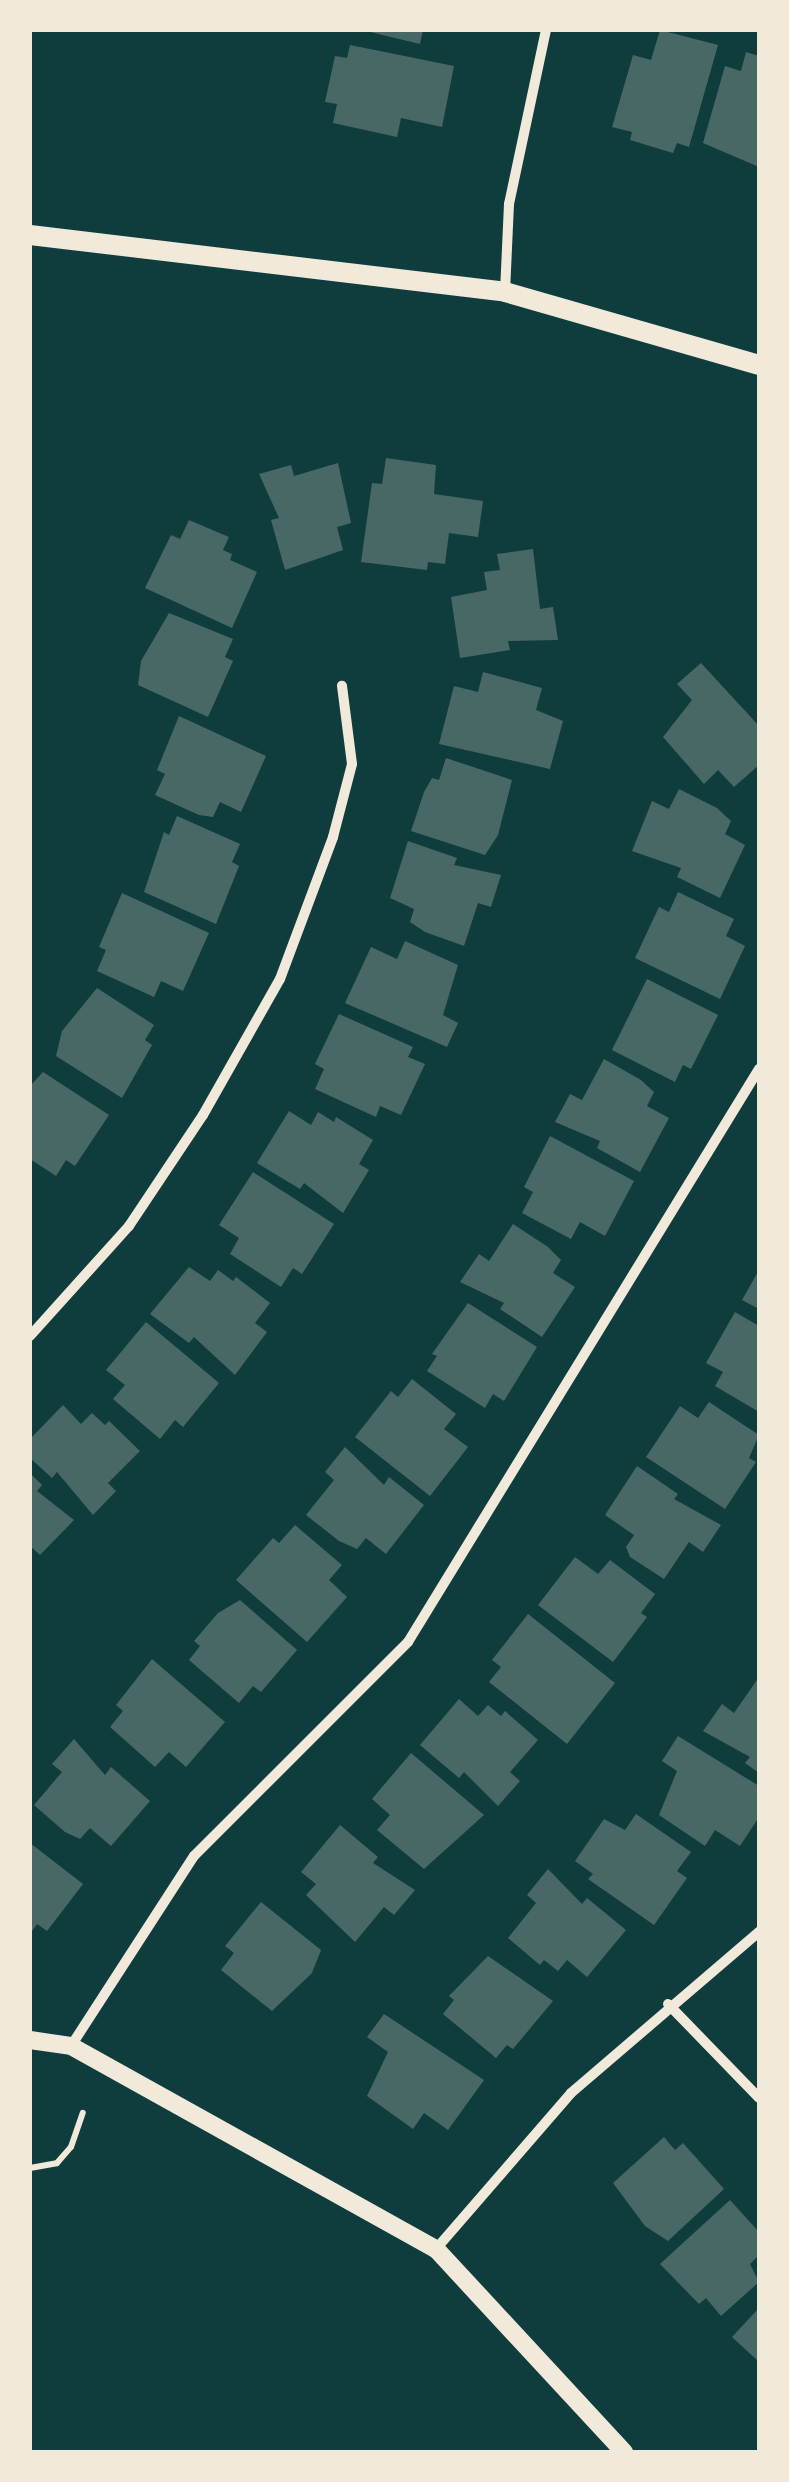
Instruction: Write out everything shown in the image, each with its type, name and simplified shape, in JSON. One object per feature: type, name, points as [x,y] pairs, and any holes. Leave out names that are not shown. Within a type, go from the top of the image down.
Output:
[{"type":"main road","points":[[30,235],[504,292],[759,365]]},
{"type":"street","points":[[504,292],[509,204],[546,30]]},
{"type":"street","points":[[30,1336],[129,1226],[203,1116],[280,979],[333,837],[352,764],[342,686]]},
{"type":"street","points":[[71,2046],[194,1856],[408,1642],[759,1069]]},
{"type":"street","points":[[436,2249],[570,2093],[668,2004],[759,1932]]},
{"type":"street","points":[[668,2004],[759,2098]]},
{"type":"street","points":[[30,2040],[71,2046],[436,2249],[624,2452]]},
{"type":"path","points":[[30,2168],[56,2163],[72,2148],[83,2113]]},
{"type":"building","points":[[362,30],[423,30],[420,44]]},
{"type":"building","points":[[660,30],[718,45],[689,147],[677,143],[673,153],[630,140],[632,132],[612,127],[633,55],[651,60]]},
{"type":"building","points":[[350,45],[454,66],[442,127],[401,118],[397,137],[333,123],[337,104],[325,102],[335,56],[347,58]]},
{"type":"building","points":[[746,52],[759,56],[759,167],[703,143],[725,66],[741,71]]},
{"type":"building","points":[[386,458],[436,465],[434,494],[483,501],[478,537],[449,533],[445,564],[428,562],[427,570],[361,562],[372,483],[382,484]]},
{"type":"building","points":[[338,463],[351,523],[337,527],[343,550],[285,570],[271,520],[279,518],[259,474],[291,465],[294,476]]},
{"type":"building","points":[[189,520],[229,537],[223,550],[232,554],[230,560],[257,572],[232,628],[145,588],[171,535],[180,539]]},
{"type":"building","points":[[533,549],[540,609],[553,607],[558,640],[508,641],[510,650],[460,658],[451,597],[487,590],[484,572],[500,570],[497,554]]},
{"type":"building","points":[[169,613],[233,639],[225,657],[233,661],[208,717],[138,685],[141,661]]},
{"type":"building","points":[[701,663],[759,726],[759,765],[734,787],[718,770],[704,784],[663,737],[692,700],[677,684]]},
{"type":"building","points":[[483,672],[542,688],[536,710],[563,721],[550,769],[439,744],[454,686],[478,692]]},
{"type":"building","points":[[179,716],[266,756],[241,812],[220,802],[213,817],[199,815],[155,795],[165,774],[157,770]]},
{"type":"building","points":[[446,758],[512,780],[498,835],[485,855],[411,831],[424,792],[432,778],[439,780]]},
{"type":"building","points":[[679,789],[717,808],[731,821],[725,834],[745,845],[720,898],[677,877],[681,868],[632,851],[652,801],[669,809]]},
{"type":"building","points":[[177,816],[240,844],[232,862],[239,866],[216,924],[144,892],[164,832],[169,835]]},
{"type":"building","points":[[408,841],[457,858],[454,865],[501,875],[491,907],[478,903],[464,946],[425,932],[410,922],[414,909],[390,898]]},
{"type":"building","points":[[678,892],[734,919],[726,936],[745,946],[720,999],[635,958],[659,907],[669,912]]},
{"type":"building","points":[[122,893],[209,933],[183,991],[161,981],[154,997],[97,971],[106,950],[99,947]]},
{"type":"building","points":[[405,941],[458,965],[443,1015],[458,1023],[447,1047],[345,1003],[371,947],[397,959]]},
{"type":"building","points":[[647,979],[718,1015],[691,1069],[683,1065],[675,1082],[612,1050]]},
{"type":"building","points":[[97,988],[154,1025],[145,1040],[152,1045],[122,1098],[56,1056],[62,1031]]},
{"type":"building","points":[[339,1014],[413,1047],[408,1057],[425,1064],[401,1115],[380,1106],[376,1117],[315,1089],[324,1069],[315,1064]]},
{"type":"building","points":[[604,1059],[641,1080],[654,1092],[647,1106],[669,1118],[640,1172],[597,1148],[600,1141],[555,1122],[570,1094],[582,1100]]},
{"type":"building","points":[[43,1072],[109,1115],[75,1166],[66,1160],[56,1176],[30,1159],[30,1086]]},
{"type":"building","points":[[289,1111],[311,1125],[318,1112],[334,1122],[336,1117],[373,1140],[359,1164],[369,1170],[343,1213],[304,1183],[300,1189],[257,1163]]},
{"type":"building","points":[[550,1136],[634,1181],[605,1236],[580,1222],[571,1239],[522,1213],[533,1192],[524,1187]]},
{"type":"building","points":[[253,1172],[334,1224],[302,1274],[293,1268],[281,1287],[230,1254],[239,1238],[219,1225]]},
{"type":"building","points":[[513,1224],[561,1260],[553,1273],[575,1287],[542,1337],[500,1309],[504,1303],[460,1282],[479,1254],[489,1261]]},
{"type":"building","points":[[189,1267],[210,1281],[218,1270],[233,1281],[236,1277],[270,1303],[255,1323],[267,1332],[235,1375],[194,1337],[189,1343],[150,1314]]},
{"type":"building","points":[[759,1270],[759,1309],[742,1300]]},
{"type":"building","points":[[468,1303],[537,1347],[504,1401],[493,1394],[485,1408],[427,1371],[437,1356],[432,1354]]},
{"type":"building","points":[[735,1312],[759,1326],[759,1412],[715,1386],[723,1372],[706,1363]]},
{"type":"building","points":[[146,1322],[219,1383],[183,1427],[175,1420],[160,1439],[113,1399],[125,1385],[106,1370]]},
{"type":"building","points":[[412,1379],[456,1414],[444,1429],[468,1447],[430,1496],[355,1437],[391,1391],[398,1397]]},
{"type":"building","points":[[709,1402],[759,1435],[749,1458],[756,1462],[725,1509],[646,1457],[680,1406],[698,1418]]},
{"type":"building","points":[[63,1405],[81,1424],[92,1413],[105,1425],[109,1421],[140,1451],[108,1483],[116,1491],[93,1515],[57,1472],[52,1478],[30,1458],[30,1439]]},
{"type":"building","points":[[345,1447],[384,1485],[389,1477],[424,1505],[386,1554],[366,1538],[357,1549],[339,1541],[306,1515],[334,1480],[325,1472]]},
{"type":"building","points":[[637,1466],[678,1494],[674,1499],[721,1525],[703,1552],[689,1542],[664,1579],[630,1557],[626,1547],[634,1535],[605,1515]]},
{"type":"building","points":[[30,1473],[42,1485],[37,1491],[74,1520],[40,1555],[30,1546]]},
{"type":"building","points":[[295,1525],[342,1565],[329,1580],[347,1597],[307,1642],[236,1580],[273,1538],[279,1543]]},
{"type":"building","points":[[575,1557],[598,1574],[610,1560],[655,1594],[641,1613],[647,1617],[613,1662],[538,1605]]},
{"type":"building","points":[[240,1600],[297,1650],[261,1692],[253,1686],[239,1703],[189,1660],[200,1646],[194,1641],[218,1613]]},
{"type":"building","points":[[528,1614],[615,1683],[567,1744],[489,1682],[501,1667],[492,1660]]},
{"type":"building","points":[[152,1659],[225,1722],[186,1767],[169,1752],[155,1767],[110,1727],[123,1711],[116,1705]]},
{"type":"building","points":[[759,1677],[759,1773],[745,1763],[750,1757],[703,1731],[722,1704],[734,1713]]},
{"type":"building","points":[[459,1699],[478,1716],[488,1705],[501,1716],[505,1711],[538,1740],[510,1772],[520,1781],[498,1806],[464,1772],[459,1778],[420,1745]]},
{"type":"building","points":[[678,1736],[759,1786],[759,1817],[740,1846],[715,1830],[705,1846],[659,1815],[677,1771],[662,1761]]},
{"type":"building","points":[[74,1739],[105,1775],[111,1767],[150,1801],[111,1846],[90,1828],[80,1839],[65,1832],[34,1805],[62,1772],[52,1764]]},
{"type":"building","points":[[411,1753],[484,1815],[424,1869],[377,1830],[390,1815],[372,1799]]},
{"type":"building","points":[[636,1814],[691,1852],[677,1871],[687,1878],[654,1925],[588,1879],[593,1874],[575,1861],[604,1819],[625,1830]]},
{"type":"building","points":[[340,1825],[378,1857],[373,1863],[415,1890],[394,1915],[384,1907],[355,1942],[306,1895],[316,1884],[301,1872]]},
{"type":"building","points":[[30,1843],[83,1884],[47,1931],[37,1924],[30,1934]]},
{"type":"building","points":[[548,1869],[582,1904],[587,1898],[626,1930],[587,1977],[567,1960],[558,1971],[544,1960],[540,1965],[508,1938],[536,1903],[527,1895]]},
{"type":"building","points":[[261,1902],[321,1950],[312,1973],[272,2011],[221,1970],[234,1953],[225,1946]]},
{"type":"building","points":[[488,1956],[553,2001],[513,2049],[507,2045],[496,2058],[443,2014],[454,2000],[449,1996]]},
{"type":"building","points":[[384,2014],[484,2080],[448,2130],[424,2113],[413,2129],[367,2096],[388,2052],[367,2037]]},
{"type":"building","points":[[664,2137],[675,2150],[683,2143],[724,2189],[668,2241],[645,2226],[613,2183]]},
{"type":"building","points":[[730,2200],[759,2232],[759,2255],[750,2264],[759,2282],[721,2316],[706,2298],[699,2304],[660,2264]]},
{"type":"building","points":[[759,2308],[759,2362],[732,2337]]}]
